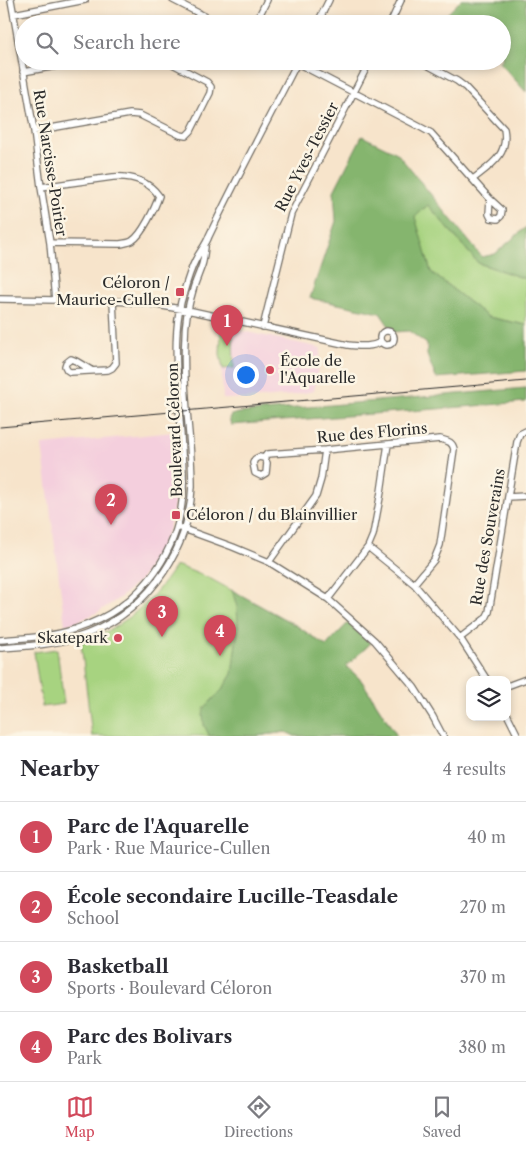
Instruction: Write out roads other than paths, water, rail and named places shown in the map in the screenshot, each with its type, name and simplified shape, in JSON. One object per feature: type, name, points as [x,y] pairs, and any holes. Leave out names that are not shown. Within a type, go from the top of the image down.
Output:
[{"type":"street","name":"Rue Narcisse-Poirier","points":[[11,0],[15,20]]},
{"type":"street","points":[[14,14],[69,1],[84,0]]},
{"type":"street","points":[[173,0],[203,15]]},
{"type":"street","points":[[260,15],[267,0]]},
{"type":"street","points":[[322,15],[329,0]]},
{"type":"street","points":[[394,15],[401,0]]},
{"type":"street","points":[[23,72],[34,70]]},
{"type":"street","points":[[34,131],[136,114],[180,135],[186,136],[191,131],[210,94],[211,88],[207,82],[187,70]]},
{"type":"street","name":"Boulevard Céloron","points":[[0,640],[67,632],[89,624],[112,612],[134,595],[151,576],[165,555],[177,527],[183,485],[176,355],[176,332],[180,309],[195,260],[205,245],[292,70]]},
{"type":"street","points":[[311,70],[431,133],[490,199]]},
{"type":"street","name":"Rue Yves-Tessier","points":[[263,327],[292,214],[366,70]]},
{"type":"street","points":[[437,70],[465,86],[504,129],[506,138],[502,152],[497,160],[472,179]]},
{"type":"street","name":"Rue Narcisse-Poirier","points":[[23,72],[34,131],[50,243],[55,300]]},
{"type":"street","points":[[41,187],[124,176],[136,179],[154,188],[159,196],[156,206],[139,235],[131,242],[120,244],[50,243]]},
{"type":"street","name":"Boulevard Céloron","points":[[0,648],[52,643],[68,640],[94,631],[116,619],[140,601],[161,577],[174,556],[184,529],[192,486],[184,354],[185,330],[193,288],[203,263],[205,245]]},
{"type":"street","points":[[0,300],[145,303],[188,310],[348,346],[374,346],[381,342]]},
{"type":"street","points":[[91,370],[108,370],[116,363],[113,301]]},
{"type":"street","name":"Rue des Souverains","points":[[460,638],[486,618],[489,612],[516,442],[520,434],[526,431]]},
{"type":"street","name":"Rue des Florins","points":[[264,458],[267,454],[440,439],[453,444],[454,449],[440,544],[434,560],[414,584]]},
{"type":"street","points":[[328,599],[368,547],[373,535],[382,492],[388,444]]},
{"type":"street","points":[[269,562],[316,496],[322,479],[325,450]]},
{"type":"street","points":[[508,497],[526,496]]},
{"type":"street","points":[[177,527],[269,562],[328,599],[375,641],[414,687],[443,736]]},
{"type":"street","points":[[368,547],[414,584],[460,638],[484,676]]},
{"type":"street","points":[[511,685],[526,679]]},
{"type":"street","points":[[510,721],[518,736]]},
{"type":"railway","points":[[0,427],[526,381]]},
{"type":"place","name":"Céloron / Maurice-Cullen","points":[[180,292]]},
{"type":"place","name":"Parc de l'Aquarelle","points":[[227,346]]},
{"type":"place","name":"École de l'Aquarelle","points":[[270,370]]},
{"type":"place","name":"Céloron / du Blainvillier","points":[[176,515]]},
{"type":"place","name":"École secondaire Lucille-Teasdale","points":[[111,525]]},
{"type":"place","name":"Basketball","points":[[162,637]]},
{"type":"place","name":"Skatepark","points":[[118,638]]},
{"type":"place","name":"Parc des Bolivars","points":[[220,656]]}]
